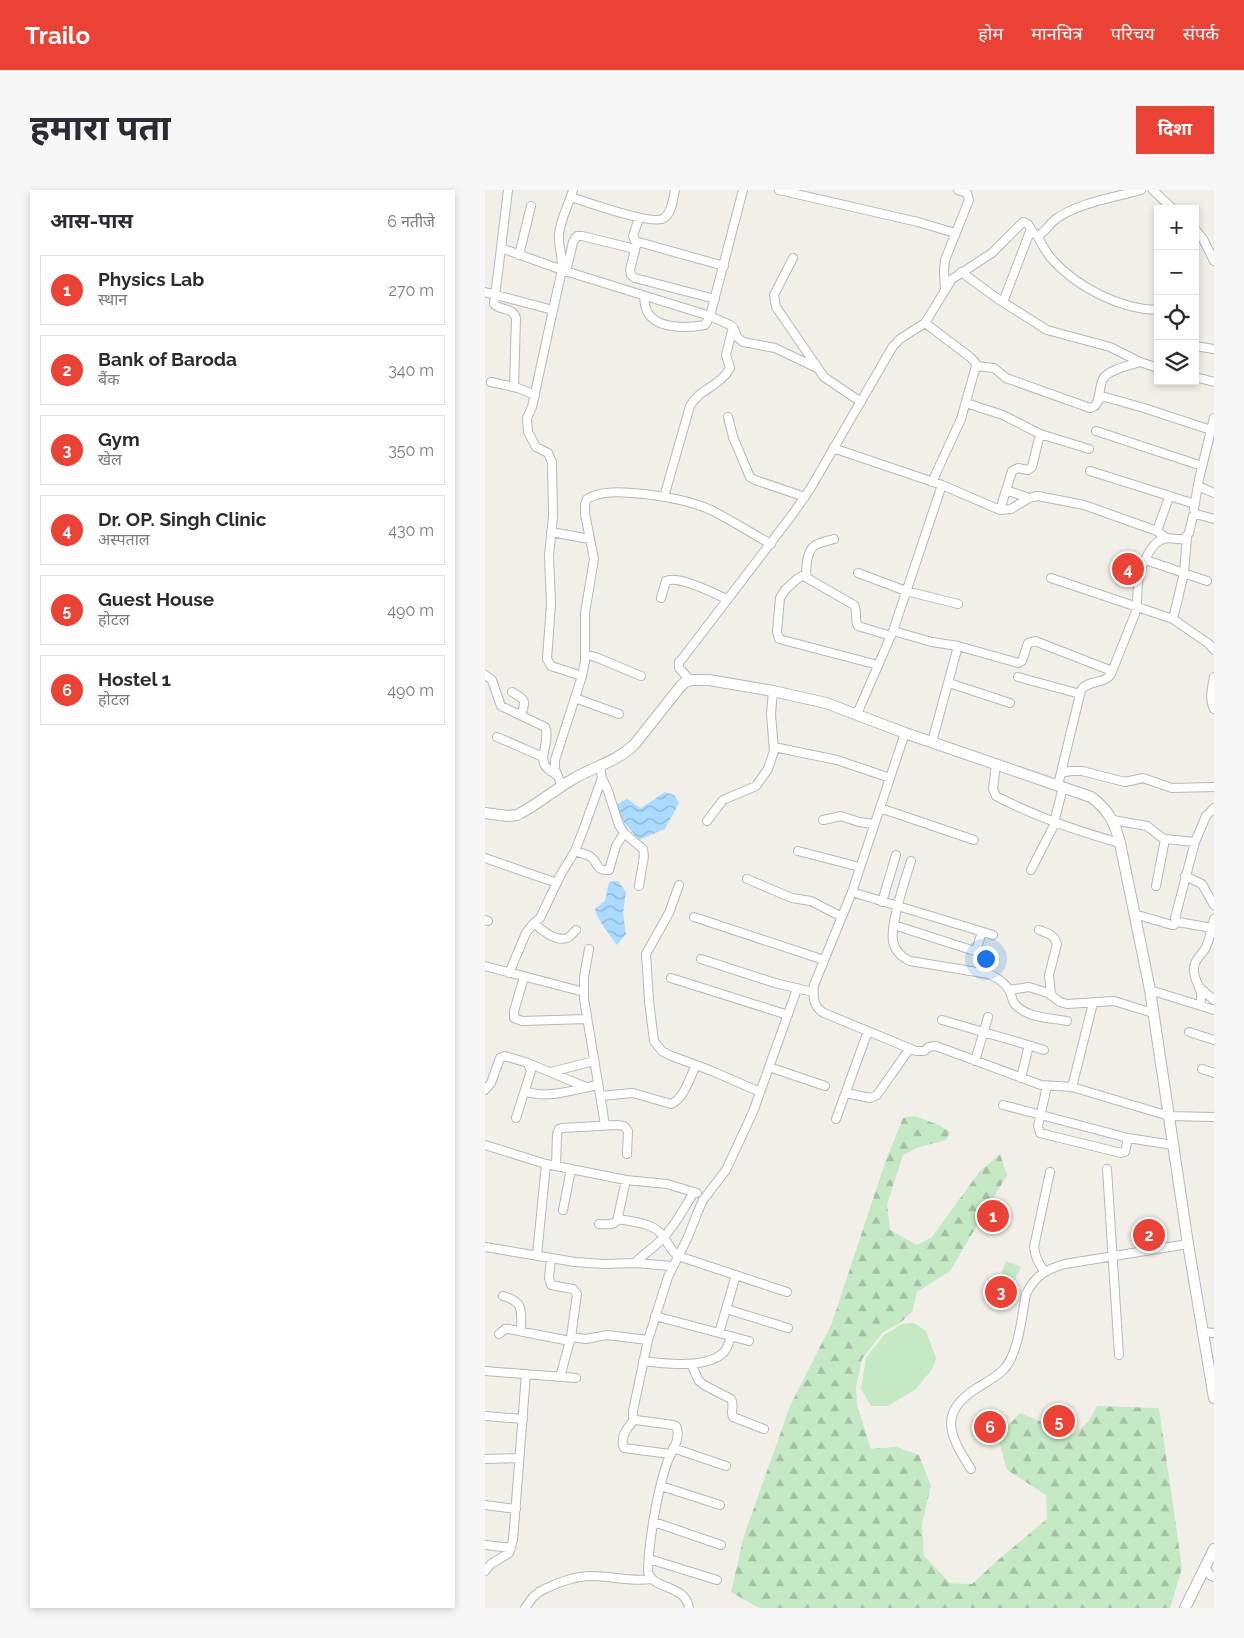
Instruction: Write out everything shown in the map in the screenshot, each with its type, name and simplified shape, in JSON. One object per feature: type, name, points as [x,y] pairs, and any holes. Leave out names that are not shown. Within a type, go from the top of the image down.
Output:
[{"type":"street","points":[[508,190],[494,305],[512,312],[516,318],[514,387]]},
{"type":"street","points":[[563,271],[559,230],[572,194],[639,218],[656,221],[664,219],[669,212],[675,190]]},
{"type":"street","points":[[644,296],[645,306],[650,316],[657,321],[667,325],[692,327],[707,323],[724,266],[743,190]]},
{"type":"street","points":[[779,190],[806,193],[955,233]]},
{"type":"street","points":[[945,290],[944,266],[969,200],[967,193],[958,190]]},
{"type":"street","points":[[1034,232],[1041,234],[1055,219],[1074,210],[1141,190]]},
{"type":"street","points":[[1153,190],[1169,205]]},
{"type":"street","points":[[519,255],[531,206]]},
{"type":"street","points":[[639,218],[633,236],[636,246],[630,273],[635,278],[715,299]]},
{"type":"street","points":[[690,680],[681,670],[679,662],[771,544],[805,496],[896,342],[925,322],[952,279],[995,250],[1023,222],[1034,232],[1052,260],[1091,291],[1135,308],[1154,310]]},
{"type":"street","points":[[1003,302],[1034,232]]},
{"type":"street","points":[[1199,234],[1214,261]]},
{"type":"street","points":[[583,676],[551,666],[547,659],[551,604],[549,556],[553,516],[552,462],[548,454],[536,447],[532,442],[526,422],[535,395],[563,271],[577,236],[636,246],[724,266]]},
{"type":"street","points":[[501,248],[563,271],[710,316],[733,327],[737,337],[743,342],[775,348],[817,368]]},
{"type":"street","points":[[793,258],[774,295],[774,303],[826,380],[861,402]]},
{"type":"street","points":[[961,272],[1047,330],[1109,347],[1154,367]]},
{"type":"street","points":[[485,292],[553,310]]},
{"type":"street","points":[[925,322],[975,362],[967,403],[959,426],[932,482]]},
{"type":"street","points":[[664,497],[690,406],[696,396],[718,382],[730,368],[726,354],[733,327]]},
{"type":"street","points":[[1199,346],[1214,348]]},
{"type":"street","points":[[975,366],[997,369],[1006,378],[1087,407],[1095,406],[1105,376],[1111,372],[1141,362]]},
{"type":"street","points":[[1199,378],[1214,382]]},
{"type":"street","points":[[491,382],[514,387],[535,395]]},
{"type":"street","points":[[1098,399],[1105,397],[1211,430]]},
{"type":"street","points":[[967,403],[1003,415],[1039,434],[1089,449]]},
{"type":"street","points":[[729,417],[733,437],[750,477],[805,496]]},
{"type":"street","points":[[1173,619],[1184,573],[1187,537],[1214,418]]},
{"type":"street","points":[[1096,431],[1202,466]]},
{"type":"street","points":[[1000,510],[1012,471],[1018,468],[1028,470],[1032,467],[1039,434]]},
{"type":"street","points":[[833,448],[942,485],[1000,510],[1011,508],[1029,498],[1038,496],[1084,505],[1157,531],[1166,538]]},
{"type":"street","points":[[1090,471],[1195,504]]},
{"type":"street","points":[[857,714],[892,633],[942,485]]},
{"type":"street","points":[[1198,486],[1214,492]]},
{"type":"street","points":[[1006,490],[1029,498]]},
{"type":"street","points":[[562,786],[555,769],[555,760],[583,676],[585,613],[594,560],[585,514],[587,499],[591,496],[623,492],[680,500],[711,510],[771,544]]},
{"type":"street","points":[[1157,531],[1169,497]]},
{"type":"street","points":[[1193,516],[1200,514],[1214,519]]},
{"type":"street","points":[[551,532],[590,539]]},
{"type":"street","points":[[1031,870],[1055,823],[1061,773],[1080,694],[1084,686],[1108,678],[1112,671],[1135,614],[1138,582],[1151,548],[1160,540],[1166,538],[1180,540],[1187,537]]},
{"type":"street","points":[[834,539],[813,547],[807,564],[806,574],[810,580],[855,605],[858,626],[958,646],[1018,663],[1022,661],[1028,644],[1035,642],[1112,671]]},
{"type":"street","points":[[1146,560],[1207,581]]},
{"type":"street","points":[[858,573],[906,591],[958,604]]},
{"type":"street","points":[[806,574],[791,585],[780,598],[777,632],[779,640],[878,666]]},
{"type":"street","points":[[1051,578],[1173,619],[1209,644],[1214,650]]},
{"type":"street","points":[[661,598],[666,581],[671,579],[702,588],[727,599]]},
{"type":"street","points":[[932,742],[958,646]]},
{"type":"street","points":[[585,654],[641,676]]},
{"type":"street","points":[[485,675],[492,680],[501,706],[545,727],[547,735],[543,762],[547,768],[558,776]]},
{"type":"street","points":[[1018,677],[1080,694]]},
{"type":"street","points":[[1214,677],[1211,694],[1214,709]]},
{"type":"street","points":[[485,813],[507,816],[517,814],[583,773],[615,759],[630,749],[680,687],[690,680],[709,680],[773,691],[826,703],[905,733],[1091,797],[1101,804],[1113,820],[1120,842],[1149,990],[1214,1398]]},
{"type":"street","points":[[949,683],[1010,703]]},
{"type":"street","points":[[707,821],[723,800],[750,789],[761,780],[772,759],[774,748],[771,704],[773,691]]},
{"type":"street","points":[[512,692],[525,701],[521,716]]},
{"type":"street","points":[[575,698],[619,714]]},
{"type":"street","points":[[905,733],[852,892],[814,985],[813,992],[816,1006],[819,1010],[920,1052],[936,1046],[1047,1086],[1072,1087],[1169,1116],[1214,1117]]},
{"type":"street","points":[[497,736],[543,757]]},
{"type":"street","points":[[774,748],[837,760],[890,778]]},
{"type":"street","points":[[996,765],[993,789],[997,796],[1055,823],[1120,842]]},
{"type":"street","points":[[600,767],[602,778],[624,833],[643,850],[644,856],[639,886]]},
{"type":"street","points":[[1061,773],[1081,771],[1125,782],[1143,778],[1172,788],[1214,787]]},
{"type":"street","points":[[509,973],[526,933],[540,918],[575,851],[602,778]]},
{"type":"street","points":[[880,808],[974,840]]},
{"type":"street","points":[[1134,914],[1174,925],[1195,842],[1206,816],[1214,808]]},
{"type":"street","points":[[823,820],[841,816],[859,822],[874,824]]},
{"type":"street","points":[[1113,820],[1147,826],[1158,836],[1165,839],[1195,842]]},
{"type":"street","points":[[575,851],[591,857],[598,868],[605,871],[609,870],[616,846],[624,833]]},
{"type":"street","points":[[1156,886],[1165,839]]},
{"type":"street","points":[[798,851],[860,867]]},
{"type":"street","points":[[882,902],[896,855]]},
{"type":"street","points":[[485,858],[557,883]]},
{"type":"street","points":[[911,861],[894,925],[894,947],[900,956],[905,959],[989,974],[999,979],[1009,990],[1015,1004],[1024,1011],[1067,1021]]},
{"type":"street","points":[[1185,876],[1202,884],[1214,905]]},
{"type":"street","points":[[747,879],[792,898],[815,902],[820,907],[842,917]]},
{"type":"street","points":[[679,885],[669,913],[659,933],[647,949],[645,960],[653,1035],[657,1046],[669,1055],[760,1092]]},
{"type":"street","points":[[852,892],[993,935]]},
{"type":"street","points":[[694,917],[824,960]]},
{"type":"street","points":[[1200,1005],[1202,996],[1194,977],[1194,967],[1197,959],[1205,950],[1214,919]]},
{"type":"street","points":[[1176,921],[1211,928]]},
{"type":"street","points":[[534,923],[543,931],[561,939],[569,937],[576,930]]},
{"type":"street","points":[[894,925],[987,955]]},
{"type":"street","points":[[1039,930],[1050,934],[1057,944],[1049,976],[1051,996]]},
{"type":"street","points":[[976,951],[982,932]]},
{"type":"street","points":[[589,949],[585,968],[584,992],[605,1125]]},
{"type":"street","points":[[701,959],[797,989],[813,992]]},
{"type":"street","points":[[485,966],[584,992]]},
{"type":"street","points":[[523,977],[514,1011],[514,1018],[517,1020],[587,1019]]},
{"type":"street","points":[[671,978],[788,1015]]},
{"type":"street","points":[[1009,990],[1029,986],[1051,996],[1059,1002],[1067,1004],[1114,1001],[1153,1013]]},
{"type":"street","points":[[1200,988],[1214,1000]]},
{"type":"street","points":[[726,1466],[672,1451],[624,1448],[621,1443],[635,1419],[633,1411],[648,1340],[672,1266],[687,1238],[699,1209],[725,1170],[753,1112],[797,989]]},
{"type":"street","points":[[1149,990],[1214,1010]]},
{"type":"street","points":[[1072,1087],[1093,1003]]},
{"type":"street","points":[[975,1061],[988,1017]]},
{"type":"street","points":[[942,1020],[1045,1050]]},
{"type":"street","points":[[836,1119],[868,1031]]},
{"type":"street","points":[[1189,1032],[1214,1040]]},
{"type":"street","points":[[1021,1078],[1029,1049],[1028,1045]]},
{"type":"street","points":[[846,1093],[870,1098],[877,1095],[910,1048]]},
{"type":"street","points":[[485,1090],[491,1083],[500,1058],[505,1056],[528,1063],[585,1087]]},
{"type":"street","points":[[551,1072],[594,1061]]},
{"type":"street","points":[[516,1118],[531,1071],[528,1063]]},
{"type":"street","points":[[600,1096],[633,1093],[671,1104],[675,1103],[681,1096],[696,1065]]},
{"type":"street","points":[[769,1067],[825,1086]]},
{"type":"street","points":[[1202,1069],[1214,1073]]},
{"type":"street","points":[[525,1091],[539,1095],[598,1085]]},
{"type":"street","points":[[1047,1086],[1038,1129],[1040,1133],[1121,1153],[1126,1150],[1128,1138]]},
{"type":"street","points":[[1003,1105],[1128,1138],[1173,1145]]},
{"type":"street","points":[[556,1166],[557,1134],[559,1129],[562,1128],[621,1125],[627,1128],[628,1131],[627,1154]]},
{"type":"street","points":[[485,1145],[546,1164],[626,1180],[667,1184],[706,1197]]},
{"type":"street","points":[[537,1255],[546,1164]]},
{"type":"street","points":[[563,1210],[571,1169]]},
{"type":"street","points":[[1107,1169],[1119,1355]]},
{"type":"street","points":[[1044,1271],[1038,1263],[1034,1247],[1050,1172]]},
{"type":"street","points":[[599,1224],[614,1224],[619,1219],[626,1180]]},
{"type":"street","points":[[635,1263],[664,1237],[694,1192]]},
{"type":"street","points":[[619,1219],[650,1226],[657,1230],[664,1237],[672,1251],[678,1256],[787,1292]]},
{"type":"street","points":[[971,1469],[956,1446],[952,1435],[953,1413],[957,1403],[964,1396],[999,1374],[1010,1360],[1015,1349],[1030,1286],[1044,1271],[1065,1264],[1188,1244]]},
{"type":"street","points":[[485,1246],[588,1263],[635,1263],[672,1266]]},
{"type":"street","points":[[551,1258],[549,1278],[551,1284],[573,1289],[577,1294],[570,1339],[560,1377]]},
{"type":"street","points":[[719,1333],[736,1275]]},
{"type":"street","points":[[503,1296],[516,1301],[520,1306],[521,1331]]},
{"type":"street","points":[[726,1309],[788,1328]]},
{"type":"street","points":[[655,1316],[749,1341]]},
{"type":"street","points":[[499,1334],[508,1329],[570,1339],[586,1339],[607,1335],[648,1340]]},
{"type":"street","points":[[1203,1332],[1214,1333]]},
{"type":"street","points":[[643,1361],[671,1365],[691,1364],[719,1356],[727,1347],[731,1336]]},
{"type":"street","points":[[691,1364],[699,1381],[731,1399],[733,1404],[731,1415],[733,1417],[764,1429]]},
{"type":"street","points":[[485,1371],[575,1378]]},
{"type":"street","points":[[485,1571],[491,1564],[506,1555],[511,1548],[527,1374]]},
{"type":"street","points":[[485,1416],[523,1419]]},
{"type":"street","points":[[635,1419],[677,1426],[679,1434],[661,1486],[654,1522],[648,1571],[651,1579]]},
{"type":"street","points":[[485,1459],[519,1458]]},
{"type":"street","points":[[661,1486],[720,1504]]},
{"type":"street","points":[[485,1505],[516,1509]]},
{"type":"street","points":[[654,1522],[721,1545]]},
{"type":"street","points":[[485,1545],[511,1548]]},
{"type":"street","points":[[1185,1608],[1214,1549]]},
{"type":"street","points":[[649,1559],[717,1580]]},
{"type":"street","points":[[1205,1568],[1214,1577]]},
{"type":"street","points":[[525,1608],[539,1592],[576,1578],[592,1576],[631,1580],[651,1579],[681,1593],[688,1601],[689,1608]]},
{"type":"green space","points":[[914,1116],[939,1125],[950,1132],[946,1140],[919,1147],[903,1155],[887,1205],[890,1230],[917,1245],[932,1237],[980,1171],[1000,1154],[1007,1175],[950,1271],[917,1292],[912,1312],[901,1322],[882,1333],[862,1359],[856,1387],[857,1405],[871,1449],[896,1447],[919,1455],[931,1486],[922,1524],[924,1556],[950,1583],[972,1584],[1047,1519],[1046,1495],[1007,1470],[998,1437],[1020,1413],[1073,1435],[1089,1421],[1097,1406],[1159,1408],[1182,1568],[1170,1608],[759,1608],[731,1592],[743,1539],[790,1406],[832,1323],[885,1163],[903,1118]]},
{"type":"green space","points":[[1006,1261],[1021,1267],[1010,1291],[997,1284]]},
{"type":"green space","points":[[914,1323],[926,1331],[936,1358],[933,1368],[916,1389],[888,1406],[871,1406],[861,1389],[866,1358],[884,1335],[902,1324]]},
{"type":"water","points":[[665,792],[674,795],[679,803],[665,829],[639,840],[617,814],[617,804],[627,799],[641,808]]},
{"type":"water","points":[[618,881],[626,892],[623,913],[626,934],[617,945],[601,923],[595,909],[605,901],[609,882]]},
{"type":"place","name":"Dr. OP. Singh Clinic","points":[[1128,569]]},
{"type":"place","name":"Physics Lab","points":[[993,1216]]},
{"type":"place","name":"Bank of Baroda","points":[[1149,1235]]},
{"type":"place","name":"Gym","points":[[1001,1292]]},
{"type":"place","name":"Guest House","points":[[1059,1421]]},
{"type":"place","name":"Hostel 1","points":[[990,1427]]}]
